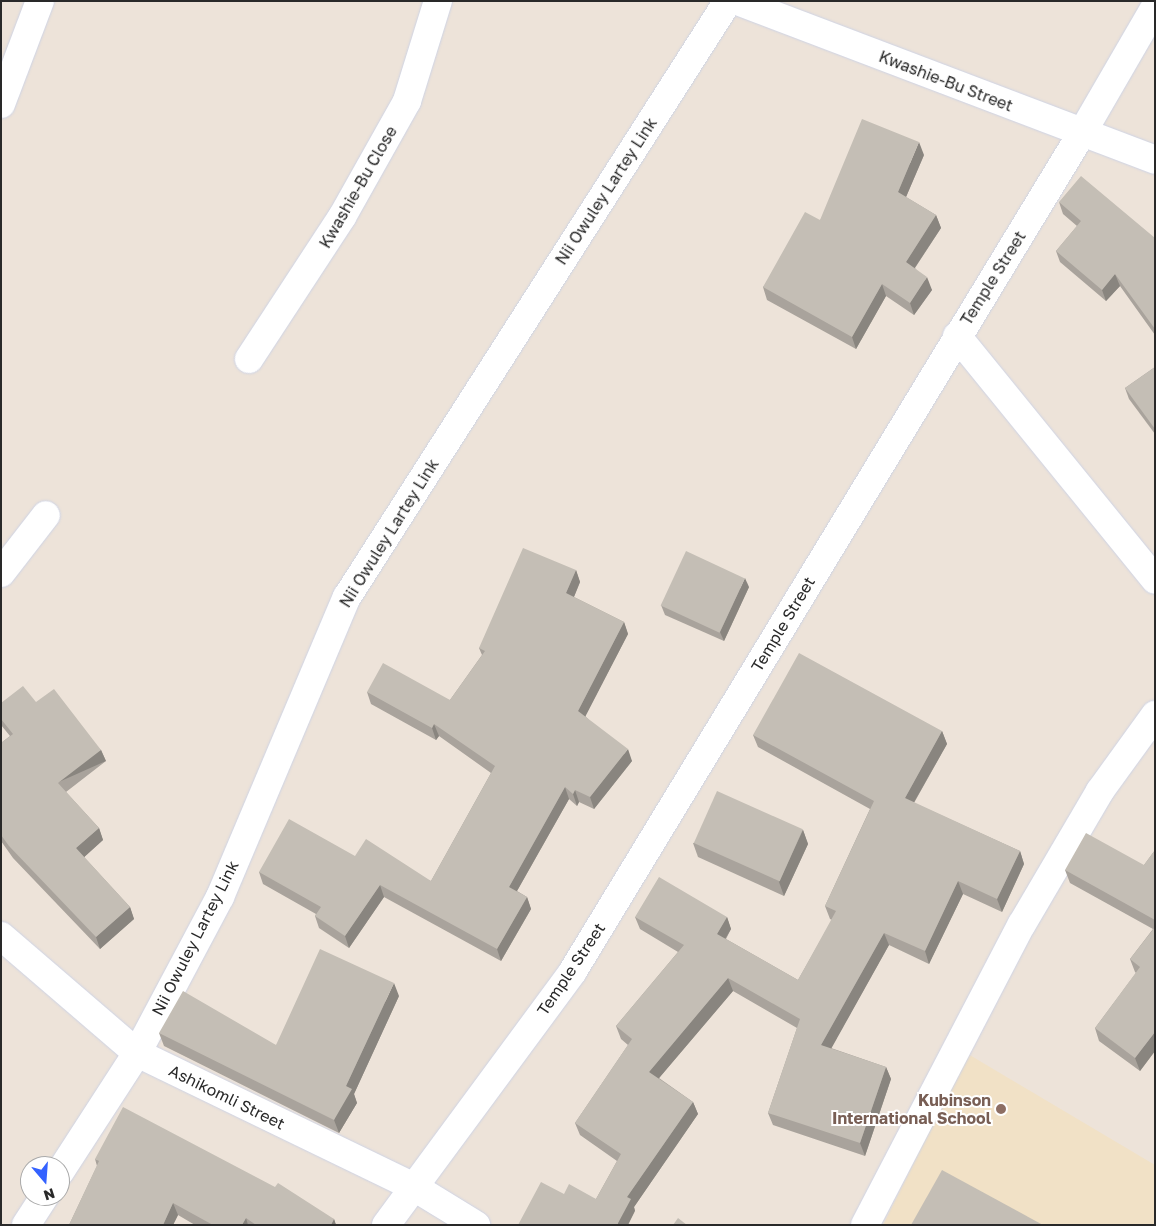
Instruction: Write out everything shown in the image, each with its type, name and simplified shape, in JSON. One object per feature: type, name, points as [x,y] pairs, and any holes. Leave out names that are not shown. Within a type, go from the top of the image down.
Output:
[{"type":"street","points":[[1,104],[40,1]]},
{"type":"street","name":"Kwashie-Bu Close","points":[[249,359],[342,217],[408,101],[438,1]]},
{"type":"street","name":"Nii Owuley Lartey Link","points":[[70,1157],[137,1053],[220,897],[347,597],[728,1]]},
{"type":"street","name":"Kwashie-Bu Street","points":[[737,1],[1155,160]]},
{"type":"street","name":"Temple Street","points":[[386,1225],[573,971],[1082,133],[1155,6]]},
{"type":"street","points":[[957,336],[1155,580]]},
{"type":"street","points":[[1,573],[46,515]]},
{"type":"street","points":[[865,1225],[1022,924],[1100,791],[1155,715]]},
{"type":"street","name":"Ashikomli Street","points":[[1,936],[137,1053],[414,1188],[476,1225]]},
{"type":"street","points":[[26,1225],[38,1206]]},
{"type":"shaded area","name":"Kubinson International School","points":[[968,1054],[1155,1165],[1155,1225],[883,1225]]},
{"type":"building","points":[[862,119],[919,142],[898,192],[936,215],[906,262],[927,277],[910,303],[882,284],[852,337],[763,287],[805,212],[820,220]]},
{"type":"building","points":[[1081,176],[1155,238],[1155,329],[1115,274],[1102,290],[1056,251],[1081,221],[1059,202]]},
{"type":"building","points":[[1155,367],[1155,429],[1125,388]]},
{"type":"building","points":[[523,548],[576,570],[566,593],[624,622],[578,711],[628,749],[590,797],[575,790],[573,794],[565,787],[509,887],[527,897],[497,949],[380,885],[345,936],[315,916],[321,907],[259,872],[289,819],[355,856],[366,839],[431,881],[495,766],[434,724],[432,728],[367,692],[383,663],[450,700],[485,651],[479,648]]},
{"type":"building","points":[[686,551],[745,578],[720,633],[661,605]]},
{"type":"building","points":[[799,653],[942,731],[905,798],[1020,851],[997,899],[958,881],[925,951],[884,933],[821,1045],[886,1067],[860,1143],[768,1113],[800,1019],[728,978],[649,1072],[693,1102],[627,1197],[631,1199],[617,1225],[518,1225],[541,1182],[564,1194],[569,1184],[596,1199],[621,1154],[575,1123],[632,1039],[616,1026],[684,945],[635,917],[659,877],[727,917],[717,934],[798,980],[836,911],[825,906],[874,801],[753,735]]},
{"type":"building","points":[[23,686],[36,702],[54,689],[101,750],[58,783],[99,828],[76,848],[130,907],[96,937],[9,846],[1,835],[1,743],[13,734],[1,719],[1,703]]},
{"type":"building","points":[[717,791],[803,829],[780,881],[694,843]]},
{"type":"building","points":[[1086,833],[1144,865],[1155,850],[1155,920],[1065,870]]},
{"type":"building","points":[[1155,927],[1155,1032],[1135,1058],[1095,1028],[1140,967],[1130,959]]},
{"type":"building","points":[[320,949],[394,983],[346,1086],[352,1089],[334,1120],[159,1033],[183,991],[276,1045]]},
{"type":"building","points":[[123,1107],[275,1187],[278,1183],[334,1219],[331,1225],[256,1225],[246,1218],[242,1225],[213,1225],[173,1203],[163,1225],[69,1225],[99,1161],[95,1159]]},
{"type":"building","points":[[942,1170],[1043,1225],[911,1225]]},
{"type":"building","points":[[678,1218],[687,1225],[673,1225]]},
{"type":"place","name":"Kubinson International School","points":[[1001,1109]]}]
